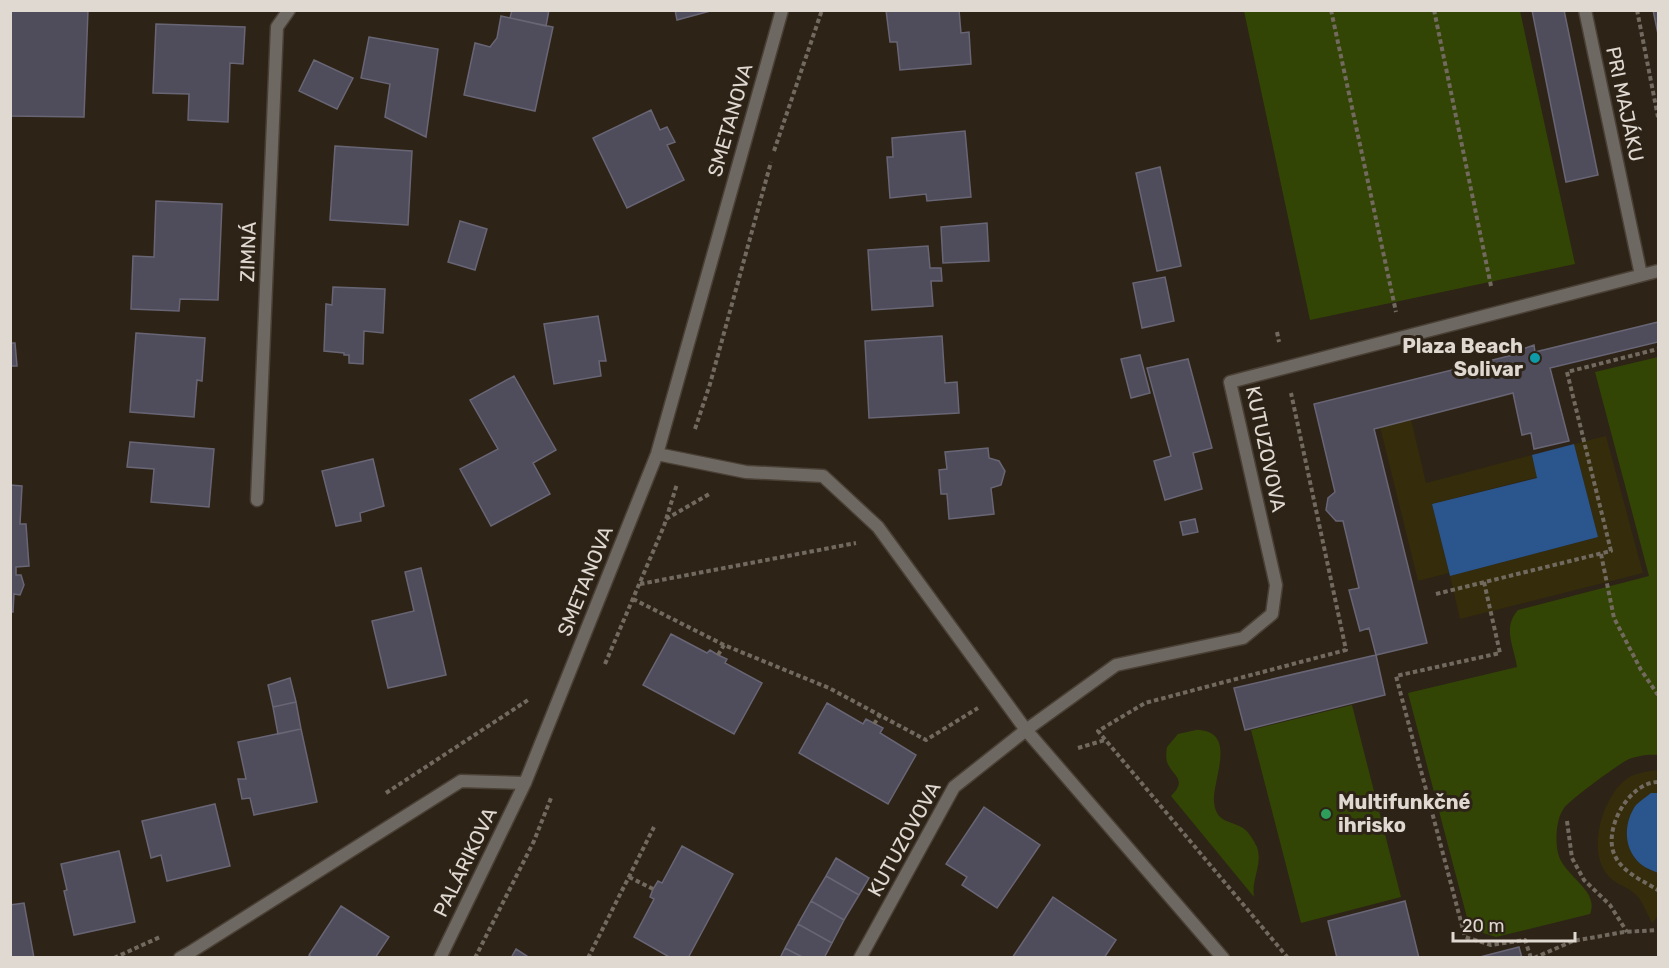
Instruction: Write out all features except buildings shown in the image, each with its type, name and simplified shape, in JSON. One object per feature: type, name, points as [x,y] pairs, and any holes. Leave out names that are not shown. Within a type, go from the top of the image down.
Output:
[{"type":"street","name":"ZIMNÁ","points":[[257,500],[277,27],[289,10]]},
{"type":"street","name":"SMETANOVA","points":[[525,783],[657,454],[782,10]]},
{"type":"street","name":"PRI MAJÁKU","points":[[1585,10],[1641,275]]},
{"type":"street","name":"KUTUZOVOVA","points":[[860,957],[954,787],[1026,730],[1116,665],[1242,638],[1272,614],[1276,585],[1230,382],[1659,271]]},
{"type":"street","points":[[657,454],[746,472],[823,476],[878,527],[1026,730],[1223,957]]},
{"type":"street","points":[[180,957],[461,782],[525,783]]},
{"type":"street","name":"PALÁRIKOVA","points":[[440,957],[525,783]]},
{"type":"path","points":[[1331,10],[1401,337]]},
{"type":"path","points":[[1434,10],[1496,313]]},
{"type":"path","points":[[1637,10],[1659,117]]},
{"type":"path","points":[[1436,594],[1611,551],[1567,372],[1659,349]]},
{"type":"path","points":[[666,519],[714,492]]},
{"type":"path","points":[[639,584],[863,542]]},
{"type":"path","points":[[1601,554],[1614,618],[1641,670],[1659,695]]},
{"type":"path","points":[[1484,582],[1500,653],[1396,676],[1465,937],[1491,945],[1525,940],[1532,957],[1573,941],[1627,932],[1659,930]]},
{"type":"path","points":[[633,599],[724,645],[829,688],[926,740],[983,705]]},
{"type":"path","points":[[718,655],[724,645]]},
{"type":"path","points":[[380,797],[527,701],[532,690]]},
{"type":"path","points":[[874,724],[880,716]]},
{"type":"path","points":[[1659,782],[1651,782],[1632,793],[1618,813],[1611,837],[1614,856],[1626,870],[1659,890]]},
{"type":"path","points":[[1567,821],[1572,858],[1584,880],[1610,905],[1627,932]]},
{"type":"path","points":[[588,957],[654,827]]},
{"type":"path","points":[[629,877],[653,889]]},
{"type":"path","points":[[114,957],[163,936]]},
{"type":"green space","points":[[1244,11],[1520,11],[1575,264],[1310,320]]},
{"type":"green space","points":[[1658,357],[1658,755],[1634,757],[1627,760],[1576,797],[1561,813],[1557,830],[1558,853],[1567,869],[1586,890],[1592,905],[1590,914],[1496,937],[1470,929],[1408,693],[1517,667],[1510,630],[1513,617],[1518,610],[1649,576],[1595,372]]},
{"type":"green space","name":"Multifunkčné ihrisko","points":[[1352,705],[1401,897],[1301,923],[1251,730]]},
{"type":"green space","points":[[1196,730],[1209,732],[1217,738],[1220,747],[1214,793],[1215,809],[1224,820],[1245,830],[1257,847],[1259,860],[1254,897],[1171,796],[1179,782],[1167,762],[1167,747],[1178,734]]},
{"type":"sand","points":[[1411,419],[1426,483],[1532,455],[1538,477],[1432,504],[1449,573],[1418,581],[1380,427]]},
{"type":"sand","points":[[1606,436],[1643,573],[1460,619],[1450,576],[1598,537],[1574,444]]},
{"type":"sand","points":[[1658,770],[1658,793],[1651,793],[1648,869],[1658,873],[1658,916],[1652,923],[1636,895],[1607,875],[1600,860],[1598,836],[1604,810],[1616,789],[1631,776]]},
{"type":"water","points":[[1574,444],[1598,537],[1450,576],[1432,504],[1537,478],[1532,455]]},
{"type":"water","points":[[1651,793],[1658,793],[1658,873],[1637,861],[1627,839],[1632,811]]},
{"type":"place","name":"Plaza Beach Solivar","points":[[1535,358]]},
{"type":"place","name":"Multifunkčné ihrisko","points":[[1326,814]]}]
